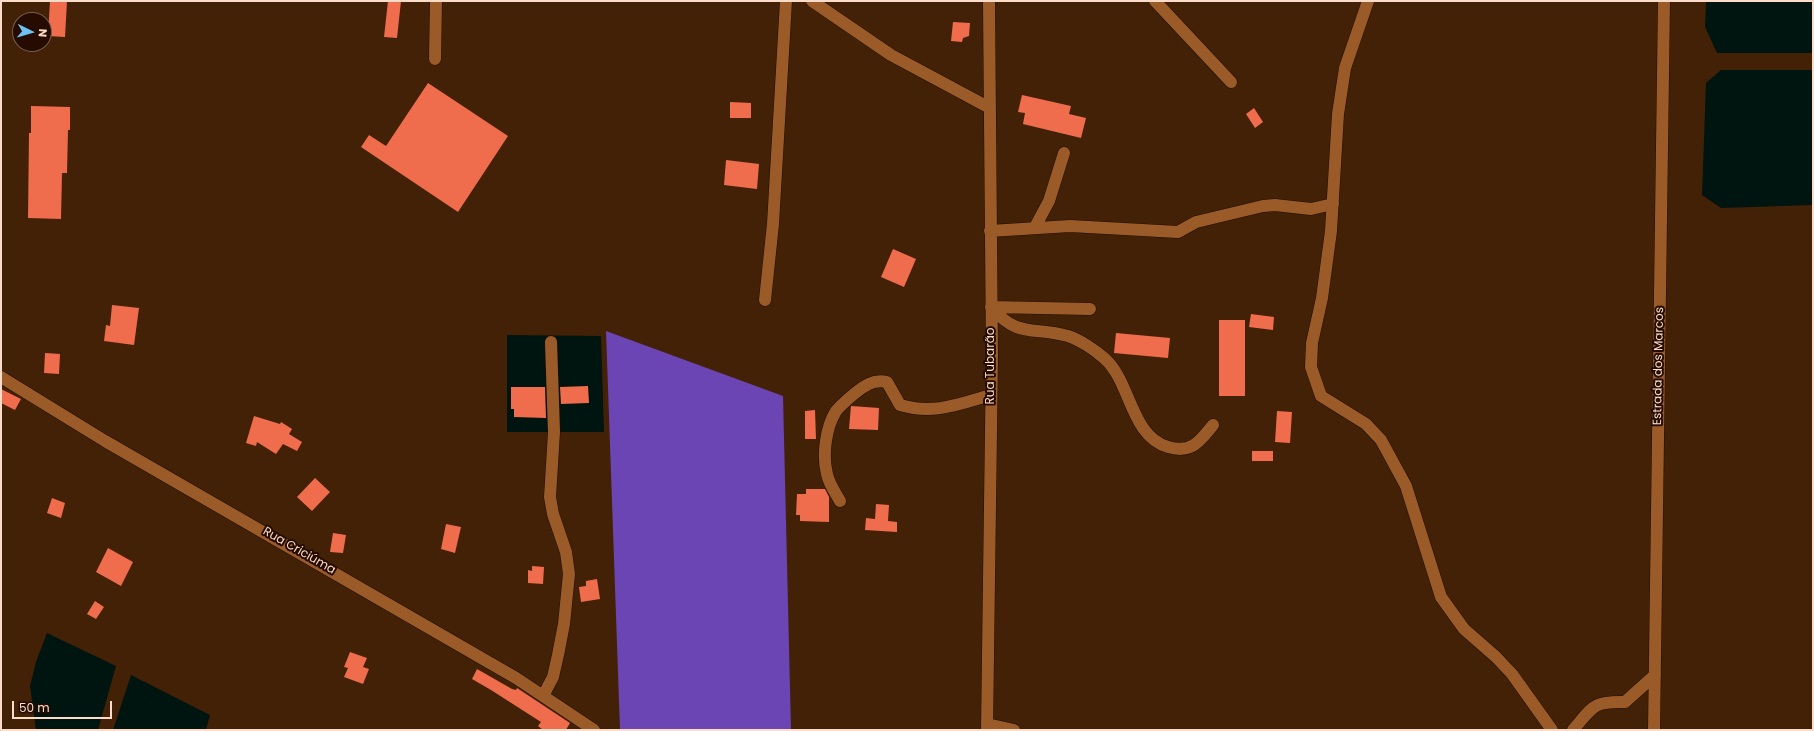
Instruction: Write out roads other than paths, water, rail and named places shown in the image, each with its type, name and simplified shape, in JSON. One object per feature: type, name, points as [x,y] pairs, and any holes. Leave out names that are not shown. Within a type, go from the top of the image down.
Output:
[{"type":"street","points":[[435,59],[436,1]]},
{"type":"street","points":[[765,300],[774,210],[786,1]]},
{"type":"street","points":[[812,1],[891,55],[988,107]]},
{"type":"street","name":"Rua Tubarão","points":[[987,727],[991,395],[988,1]]},
{"type":"street","points":[[1155,1],[1231,82]]},
{"type":"street","points":[[1368,1],[1345,68],[1338,114],[1333,204],[1326,272],[1312,343],[1311,367],[1315,383],[1321,396],[1366,424],[1381,440],[1406,486],[1440,597],[1464,629],[1496,657],[1512,674],[1552,730]]},
{"type":"street","name":"Estrada dos Marcos","points":[[1654,730],[1664,1]]},
{"type":"street","points":[[1035,227],[1044,213],[1064,153]]},
{"type":"street","points":[[990,231],[1070,226],[1178,232],[1196,222],[1259,207],[1275,205],[1311,209],[1333,204]]},
{"type":"street","points":[[991,307],[1090,309]]},
{"type":"street","points":[[991,307],[1001,318],[1017,329],[1069,337],[1103,356],[1114,367],[1144,428],[1157,442],[1169,447],[1183,449],[1196,446],[1213,425]]},
{"type":"street","points":[[543,696],[553,677],[558,655],[564,624],[569,574],[566,552],[553,514],[550,497],[554,432],[551,342]]},
{"type":"street","name":"Rua Criciúma","points":[[1,377],[105,440],[509,674],[594,730]]},
{"type":"street","points":[[840,501],[832,489],[826,473],[829,426],[837,411],[866,384],[879,381],[887,382],[900,405],[924,410],[938,410],[991,395]]},
{"type":"street","points":[[1574,730],[1593,706],[1608,702],[1625,702],[1655,675]]},
{"type":"street","points":[[987,727],[1014,730]]}]
